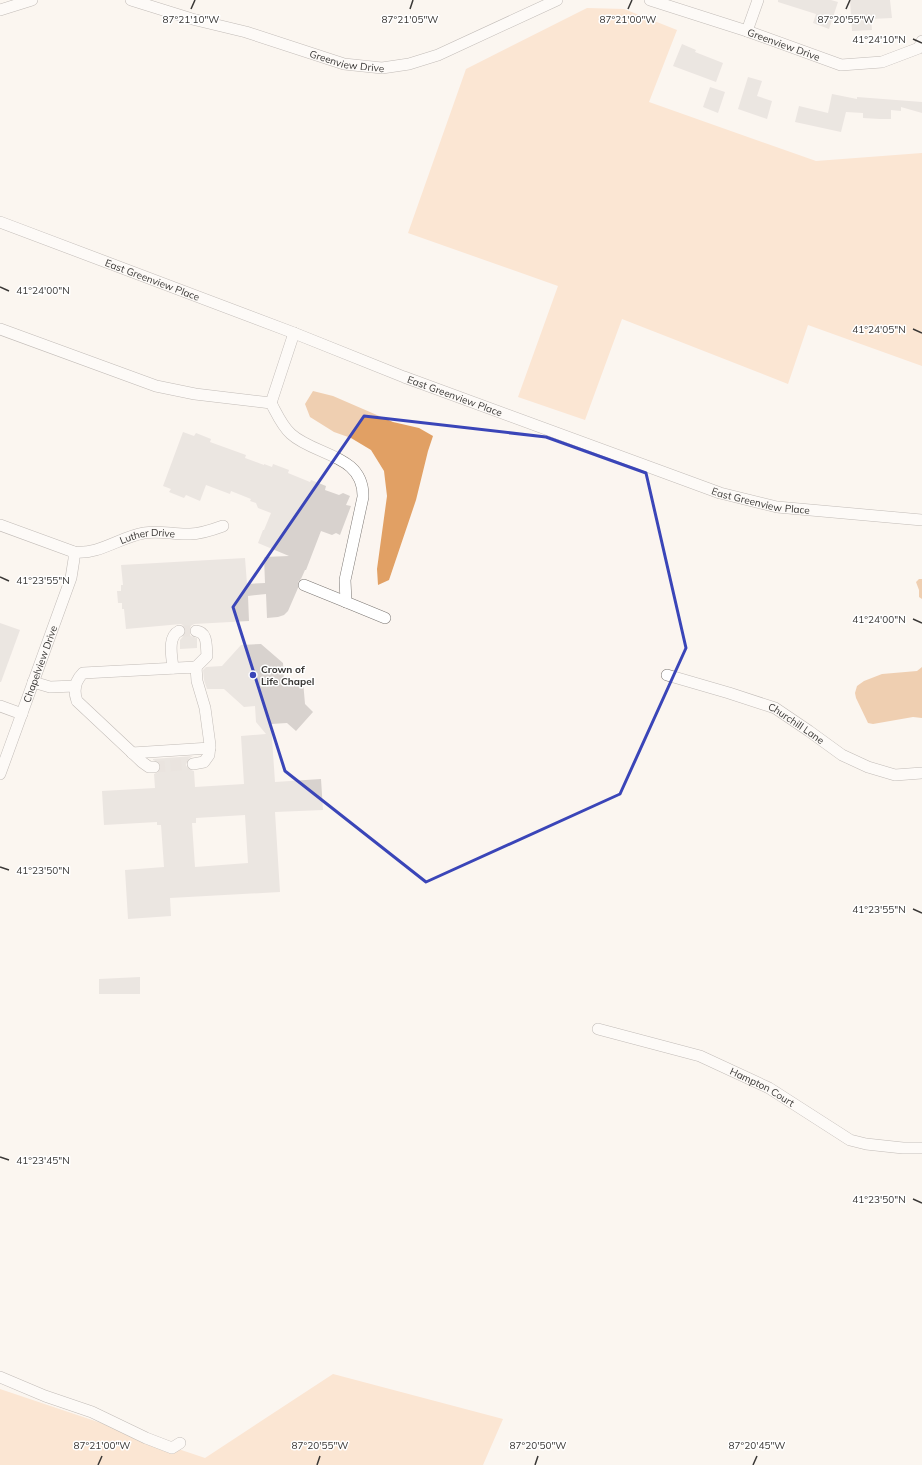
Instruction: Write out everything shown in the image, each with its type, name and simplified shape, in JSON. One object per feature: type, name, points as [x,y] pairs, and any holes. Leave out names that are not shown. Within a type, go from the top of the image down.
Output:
[{"type":"street","points":[[0,10],[32,0]]},
{"type":"street","name":"Greenview Drive","points":[[131,0],[192,19],[246,32],[344,64],[382,68],[409,64],[438,55],[557,0]]},
{"type":"street","name":"Greenview Drive","points":[[650,0],[747,31],[841,65],[882,62],[921,45]]},
{"type":"street","points":[[747,31],[758,0]]},
{"type":"street","name":"East Greenview Place","points":[[0,222],[294,333],[404,377],[720,493],[777,507],[922,520]]},
{"type":"street","points":[[0,329],[156,386],[194,394],[271,403]]},
{"type":"street","points":[[294,333],[271,403],[282,423],[291,434],[302,442],[347,463],[360,480],[363,491],[345,580],[346,602]]},
{"type":"street","points":[[0,525],[74,552]]},
{"type":"street","name":"Luther Drive","points":[[74,552],[91,552],[134,535],[146,532],[161,531],[190,534],[208,531],[222,526]]},
{"type":"street","name":"Chapelview Drive","points":[[0,774],[71,578],[74,564],[74,552]]},
{"type":"street","points":[[304,585],[385,618]]},
{"type":"street","points":[[173,668],[172,638],[175,633],[179,631]]},
{"type":"street","points":[[154,767],[146,765],[132,753],[77,701],[75,686],[77,679],[83,672],[196,667],[206,656],[205,636],[196,631]]},
{"type":"street","points":[[193,764],[204,762],[209,755],[210,748],[205,708],[197,681],[196,667]]},
{"type":"street","name":"Churchill Lane","points":[[667,676],[729,693],[775,708],[842,755],[868,767],[895,774],[922,773]]},
{"type":"street","points":[[33,682],[50,687],[75,686]]},
{"type":"street","points":[[0,706],[22,714]]},
{"type":"street","points":[[132,753],[210,748]]},
{"type":"street","name":"Hampton Court","points":[[598,1029],[700,1056],[769,1088],[850,1140],[866,1144],[903,1148],[922,1148]]},
{"type":"street","points":[[0,1376],[45,1396],[92,1412],[146,1438],[172,1448],[180,1443]]},
{"type":"highlighted area","points":[[364,416],[546,437],[646,473],[686,648],[620,794],[426,882],[285,771],[233,607]]},
{"type":"shaded area","points":[[587,8],[624,9],[677,30],[649,102],[816,161],[922,153],[922,366],[808,325],[788,384],[622,319],[585,420],[518,397],[558,286],[408,233],[466,69]]},
{"type":"shaded area","points":[[313,391],[333,396],[393,422],[419,428],[433,436],[416,500],[389,580],[378,585],[377,569],[387,496],[384,471],[371,450],[351,438],[334,432],[310,417],[305,404]]},
{"type":"shaded area","points":[[919,579],[922,579],[922,599],[919,597],[919,590],[916,582]]},
{"type":"shaded area","points":[[922,667],[922,718],[913,717],[873,724],[868,723],[856,698],[855,693],[857,686],[864,681],[882,674],[917,671]]},
{"type":"shaded area","points":[[333,1374],[503,1419],[483,1465],[0,1465],[0,1389],[205,1458]]},
{"type":"building","points":[[778,0],[831,0],[838,2],[829,29],[813,23],[816,14],[778,2]]},
{"type":"building","points":[[850,0],[890,0],[892,18],[871,19],[872,30],[852,31]]},
{"type":"building","points":[[682,44],[696,50],[695,52],[723,63],[716,82],[673,66]]},
{"type":"building","points":[[748,77],[762,81],[757,96],[772,101],[767,119],[738,109]]},
{"type":"building","points":[[710,87],[725,92],[718,113],[703,107]]},
{"type":"building","points":[[832,94],[857,99],[857,97],[922,102],[922,113],[901,107],[901,111],[891,110],[891,119],[880,119],[863,118],[863,113],[846,112],[841,132],[795,122],[799,106],[828,113]]},
{"type":"building","points":[[183,432],[194,436],[196,433],[211,439],[210,442],[246,455],[245,458],[272,467],[273,464],[289,470],[288,473],[310,482],[311,480],[326,486],[325,490],[339,495],[343,493],[350,496],[346,505],[351,506],[340,535],[336,533],[332,535],[321,531],[306,570],[298,582],[298,588],[288,611],[284,615],[267,618],[266,594],[248,596],[249,621],[194,624],[191,626],[189,633],[191,636],[197,638],[197,648],[180,649],[180,640],[185,634],[186,630],[181,624],[126,629],[124,609],[122,609],[122,603],[118,603],[117,591],[121,591],[121,585],[123,585],[121,565],[245,558],[247,584],[265,583],[264,557],[289,556],[258,543],[271,513],[258,508],[256,503],[250,501],[251,499],[231,491],[230,494],[206,485],[200,501],[186,495],[184,498],[169,492],[171,489],[163,486]]},
{"type":"building","points":[[0,623],[20,630],[1,682],[0,682]]},
{"type":"building","points":[[261,644],[283,663],[284,682],[303,681],[305,704],[313,712],[296,731],[287,723],[271,724],[275,782],[321,779],[323,810],[275,812],[280,892],[170,898],[171,916],[128,919],[125,870],[164,867],[161,825],[157,825],[157,822],[104,825],[102,791],[155,788],[154,774],[160,771],[161,767],[160,763],[153,759],[193,756],[188,759],[186,765],[188,769],[194,771],[195,787],[244,784],[241,736],[266,734],[256,722],[255,706],[244,707],[224,689],[207,689],[203,670],[206,667],[222,666],[241,645]],"holes":[[[245,815],[248,863],[195,867],[192,823],[196,823],[196,818]]]},
{"type":"building","points":[[140,977],[140,994],[99,994],[99,979]]},
{"type":"tunnel","points":[[179,631],[196,631]]},
{"type":"tunnel","points":[[154,767],[193,764]]},
{"type":"place","name":"Crown of Life Chapel","points":[[253,675]]}]
